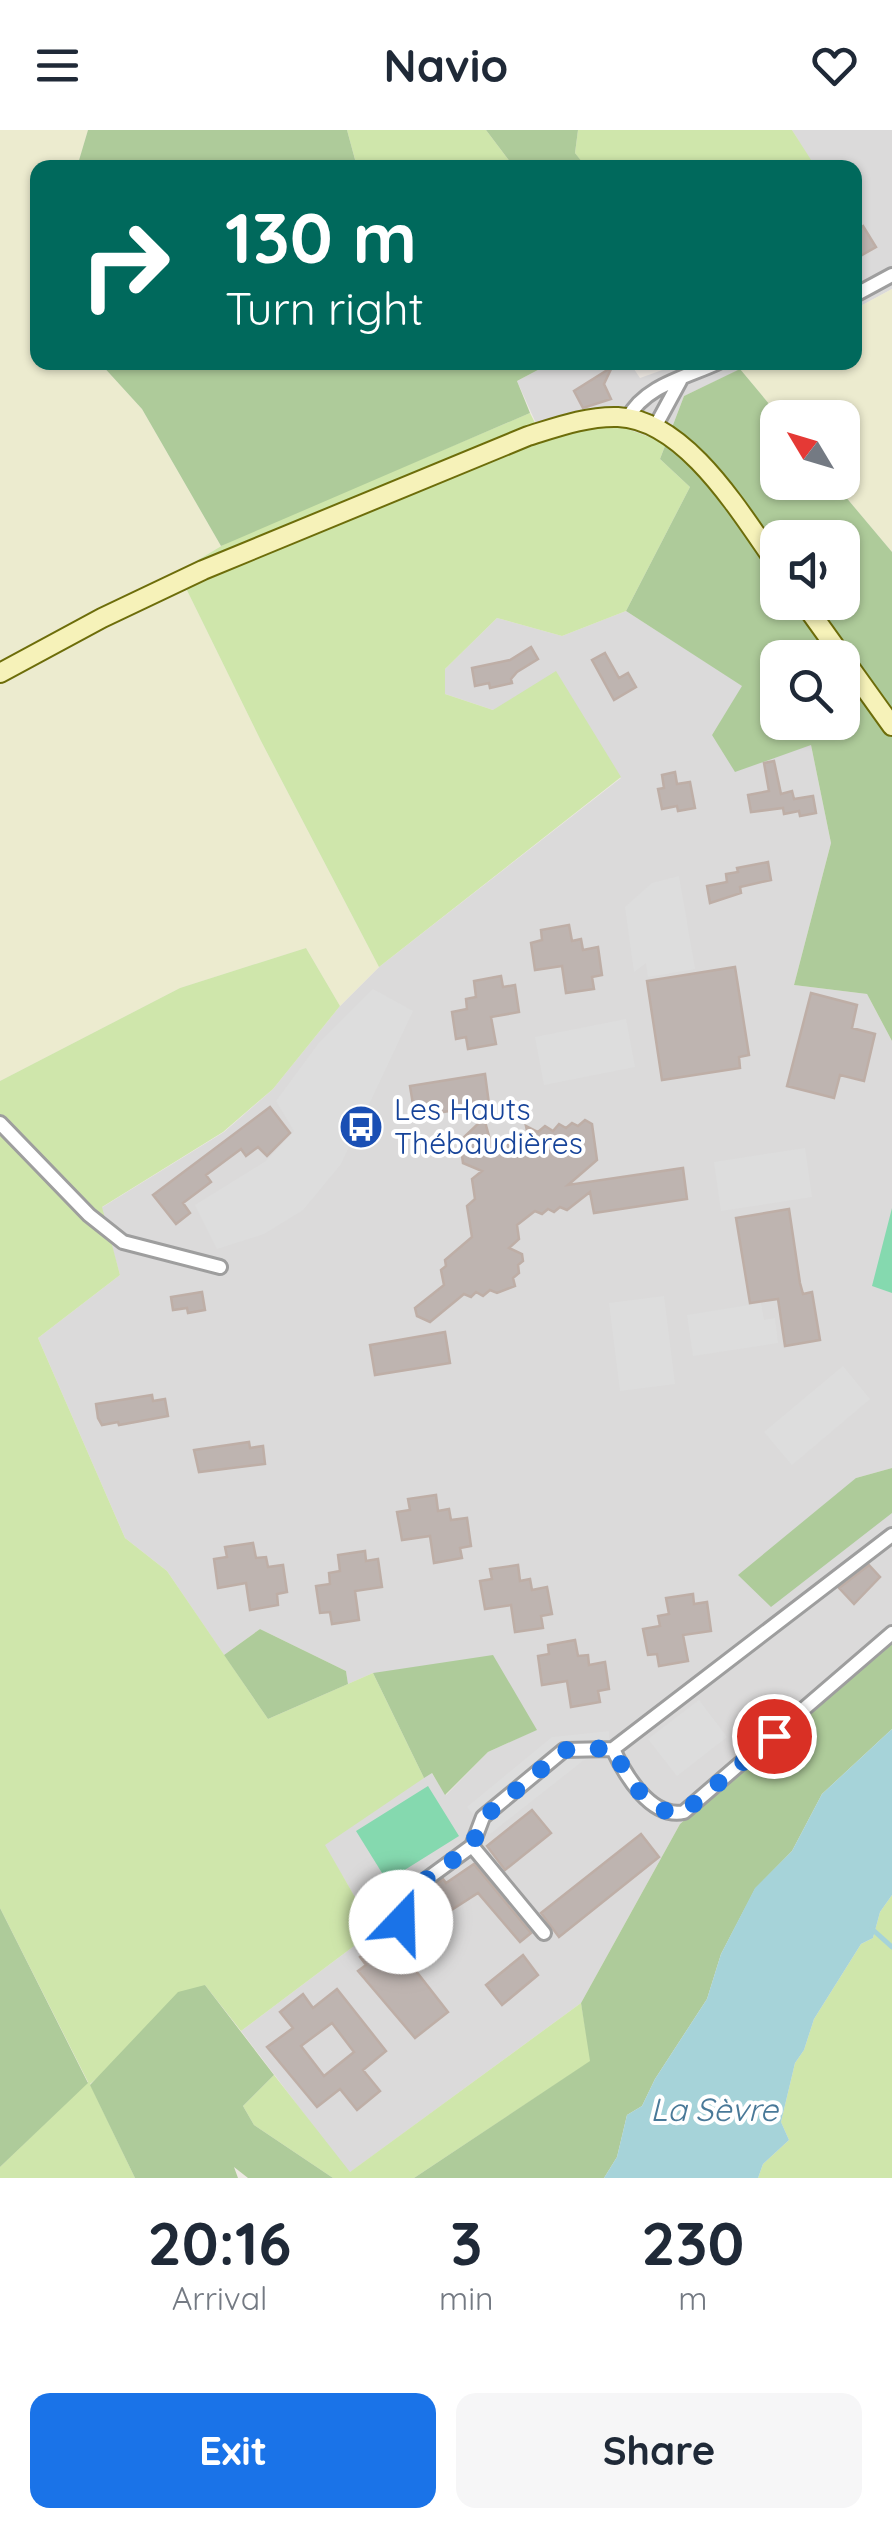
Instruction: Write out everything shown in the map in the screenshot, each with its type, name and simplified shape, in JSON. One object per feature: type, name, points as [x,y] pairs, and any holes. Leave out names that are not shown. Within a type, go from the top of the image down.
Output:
[{"type":"main road","points":[[0,673],[203,570],[574,421],[628,418],[655,426],[691,455],[722,488],[760,541]]},
{"type":"main road","points":[[817,620],[892,726]]},
{"type":"street","points":[[862,292],[892,275]]},
{"type":"street","points":[[628,418],[634,406],[656,388],[703,370]]},
{"type":"street","points":[[655,426],[680,381]]},
{"type":"street","points":[[0,1122],[89,1215],[123,1242],[220,1267]]},
{"type":"street","points":[[401,1922],[390,1906],[472,1846],[483,1818],[564,1750],[613,1748],[892,1534]]},
{"type":"street","points":[[613,1748],[622,1769],[658,1810],[684,1812],[892,1633]]},
{"type":"street","points":[[472,1846],[544,1933]]},
{"type":"shaded area","points":[[792,130],[892,130],[892,289],[862,305],[862,160],[810,160]]},
{"type":"shaded area","points":[[538,370],[635,370],[640,378],[662,370],[739,370],[684,396],[666,443],[611,423],[544,441],[517,381]]},
{"type":"shaded area","points":[[626,611],[743,686],[712,735],[811,745],[831,843],[794,985],[867,994],[892,1041],[892,1468],[856,1478],[884,1516],[892,1513],[892,1640],[680,1824],[581,2003],[349,2173],[241,2031],[366,1937],[371,1924],[324,1845],[431,1772],[446,1795],[488,1752],[536,1730],[373,1673],[348,1684],[346,1671],[260,1629],[224,1655],[167,1571],[125,1538],[38,1338],[120,1275],[101,1208],[224,1132],[273,1089],[340,1006],[379,967],[621,778],[493,710],[445,694],[445,669],[497,618],[562,636]]},
{"type":"shaded area","points":[[679,876],[695,969],[648,977],[646,963],[634,972],[625,907],[652,883]]},
{"type":"shaded area","points":[[373,989],[413,1011],[341,1164],[303,1210],[264,1234],[217,1249],[195,1205],[266,1161],[294,1131],[276,1101],[318,1044]]},
{"type":"shaded area","points":[[626,1019],[635,1067],[544,1085],[535,1037]]},
{"type":"shaded area","points":[[805,1148],[812,1197],[721,1211],[714,1162]]},
{"type":"shaded area","points":[[664,1296],[675,1384],[620,1391],[609,1303]]},
{"type":"shaded area","points":[[761,1303],[764,1320],[775,1318],[778,1343],[693,1356],[687,1315]]},
{"type":"shaded area","points":[[843,1366],[870,1399],[792,1465],[764,1432]]},
{"type":"shaded area","points":[[699,1700],[727,1737],[677,1776],[648,1739]]},
{"type":"shaded area","points":[[609,1731],[610,1755],[584,1760],[490,1834],[467,1807],[552,1737]]},
{"type":"green space","points":[[0,130],[88,130],[79,160],[30,160],[30,370],[106,370],[142,409],[221,546],[178,572],[379,967],[340,1006],[306,948],[180,988],[0,1081]]},
{"type":"green space","points":[[88,130],[347,130],[355,160],[79,160]]},
{"type":"green space","points":[[347,130],[486,130],[509,160],[355,160]]},
{"type":"green space","points":[[486,130],[578,130],[575,153],[580,160],[509,160]]},
{"type":"green space","points":[[578,130],[792,130],[811,160],[580,160],[575,153]]},
{"type":"green space","points":[[892,289],[892,552],[848,500],[860,500],[860,400],[766,400],[741,370],[862,370],[862,305]]},
{"type":"green space","points":[[106,370],[538,370],[517,381],[530,413],[221,546],[142,409]]},
{"type":"green space","points":[[741,370],[766,400],[760,400],[760,500],[848,500],[892,552],[892,1041],[867,994],[794,985],[831,843],[811,745],[735,772],[712,735],[742,686],[626,611],[690,487],[660,459],[684,396]]},
{"type":"green space","points":[[530,413],[544,441],[611,423],[666,443],[660,459],[690,487],[626,611],[562,636],[497,618],[445,669],[445,694],[493,710],[556,671],[621,777],[379,967],[178,572],[233,539]]},
{"type":"green space","points":[[306,948],[340,1006],[273,1089],[223,1132],[102,1207],[120,1275],[38,1338],[125,1538],[167,1571],[268,1719],[373,1673],[424,1778],[325,1845],[371,1925],[366,1937],[241,2031],[205,1985],[90,2084],[135,2178],[0,2178],[0,2167],[88,2082],[0,1908],[0,1081],[180,988]]},
{"type":"green space","points":[[892,1208],[892,1293],[872,1286]]},
{"type":"green space","points":[[892,1468],[892,1513],[771,1607],[738,1575],[856,1478]]},
{"type":"green space","points":[[260,1629],[346,1671],[348,1684],[268,1719],[224,1655]]},
{"type":"green space","points":[[892,1640],[892,1729],[822,1794],[792,1851],[755,1889],[721,1954],[707,1999],[642,2106],[627,2115],[617,2157],[604,2178],[414,2178],[590,2061],[581,2003],[680,1824]]},
{"type":"green space","points":[[493,1655],[537,1730],[488,1752],[445,1795],[432,1773],[424,1778],[373,1673]]},
{"type":"green space","points":[[428,1786],[459,1836],[387,1881],[356,1831]]},
{"type":"green space","points":[[892,1895],[892,2178],[758,2178],[763,2164],[789,2140],[781,2122],[795,2063],[804,2050],[814,2019],[861,1944],[873,1938],[880,1912]]},
{"type":"green space","points":[[0,1908],[88,2083],[0,2167]]},
{"type":"green space","points":[[205,1985],[274,2075],[243,2106],[254,2125],[333,2178],[248,2178],[234,2167],[238,2178],[135,2178],[90,2085],[178,1992]]},
{"type":"green space","points":[[581,2003],[591,2061],[414,2178],[333,2178],[254,2125],[243,2106],[274,2075],[350,2172]]},
{"type":"water","name":"La Sèvre","points":[[892,1729],[892,1895],[880,1912],[873,1938],[861,1944],[814,2019],[804,2050],[795,2063],[781,2122],[789,2140],[763,2164],[758,2178],[604,2178],[617,2157],[627,2115],[642,2106],[707,1999],[721,1954],[755,1888],[792,1851],[822,1794]]},
{"type":"building","points":[[862,227],[876,247],[862,255]]},
{"type":"building","points":[[611,370],[604,384],[611,399],[583,408],[574,391]]},
{"type":"building","points":[[531,647],[538,659],[517,672],[512,683],[490,688],[489,683],[475,686],[472,668],[510,660]]},
{"type":"building","points":[[605,653],[619,678],[628,673],[636,687],[614,700],[592,660]]},
{"type":"building","points":[[774,761],[781,794],[792,791],[794,799],[813,796],[816,813],[784,814],[783,808],[751,812],[748,795],[769,791],[764,763]]},
{"type":"building","points":[[675,772],[677,784],[690,782],[695,808],[662,809],[658,789],[664,788],[662,775]]},
{"type":"building","points":[[768,862],[771,880],[740,887],[741,893],[710,903],[707,886],[727,882],[726,874],[738,872],[737,868]]},
{"type":"building","points":[[569,925],[572,941],[581,939],[583,950],[598,947],[602,975],[592,977],[594,989],[566,993],[562,966],[535,970],[531,943],[542,940],[541,930]]},
{"type":"building","points":[[735,967],[749,1055],[739,1057],[740,1068],[662,1080],[647,981]]},
{"type":"building","points":[[501,976],[503,987],[515,985],[519,1012],[491,1017],[496,1044],[468,1049],[466,1037],[456,1039],[452,1012],[467,1009],[466,999],[476,997],[474,981]]},
{"type":"building","points":[[811,993],[857,1005],[852,1028],[875,1034],[864,1081],[840,1075],[834,1098],[787,1086]]},
{"type":"building","points":[[485,1074],[489,1104],[415,1117],[410,1086]]},
{"type":"building","points":[[270,1107],[290,1133],[267,1156],[258,1147],[246,1156],[241,1149],[206,1175],[211,1182],[183,1203],[190,1213],[176,1224],[153,1195]]},
{"type":"building","points":[[484,1118],[492,1147],[529,1140],[526,1126],[538,1132],[545,1126],[553,1131],[559,1124],[566,1128],[585,1120],[592,1124],[597,1160],[568,1185],[683,1168],[687,1199],[594,1213],[590,1192],[567,1210],[560,1207],[542,1214],[535,1211],[517,1225],[519,1239],[509,1248],[522,1254],[519,1273],[513,1278],[515,1286],[497,1293],[490,1290],[483,1296],[476,1292],[471,1297],[464,1294],[430,1322],[417,1316],[415,1308],[444,1285],[441,1270],[446,1266],[445,1260],[472,1237],[467,1206],[475,1199],[472,1179],[482,1171],[463,1163],[460,1141]]},
{"type":"building","points":[[789,1209],[800,1283],[803,1294],[812,1292],[820,1340],[785,1346],[778,1299],[750,1303],[736,1218]]},
{"type":"building","points":[[202,1292],[205,1310],[173,1310],[171,1297]]},
{"type":"building","points":[[445,1332],[450,1363],[375,1375],[370,1345]]},
{"type":"building","points":[[152,1395],[153,1401],[165,1399],[168,1416],[119,1425],[102,1425],[98,1418],[96,1404]]},
{"type":"building","points":[[249,1442],[250,1448],[263,1446],[265,1464],[199,1472],[194,1450]]},
{"type":"building","points":[[436,1495],[438,1511],[449,1509],[451,1520],[467,1518],[471,1546],[460,1548],[462,1558],[434,1563],[430,1536],[402,1540],[397,1512],[410,1510],[408,1499]]},
{"type":"building","points":[[253,1543],[256,1558],[266,1557],[268,1567],[283,1565],[287,1592],[277,1594],[278,1605],[250,1610],[246,1583],[218,1588],[214,1559],[227,1557],[225,1547]]},
{"type":"building","points":[[365,1551],[366,1561],[378,1559],[382,1587],[355,1591],[359,1620],[332,1624],[330,1612],[320,1613],[316,1586],[330,1584],[329,1573],[340,1571],[338,1555]]},
{"type":"building","points":[[518,1565],[520,1581],[530,1579],[532,1590],[547,1587],[552,1614],[541,1616],[543,1628],[515,1632],[511,1605],[485,1609],[480,1581],[492,1579],[490,1569]]},
{"type":"building","points":[[869,1565],[880,1577],[854,1604],[839,1588]]},
{"type":"building","points":[[693,1594],[694,1604],[707,1602],[711,1631],[683,1635],[688,1661],[659,1666],[657,1654],[648,1655],[643,1629],[660,1626],[658,1616],[669,1614],[666,1598]]},
{"type":"building","points":[[575,1640],[578,1656],[588,1655],[589,1665],[605,1662],[609,1689],[598,1691],[600,1702],[571,1707],[567,1681],[542,1685],[538,1656],[549,1654],[548,1645]]},
{"type":"building","points":[[532,1810],[551,1833],[505,1870],[487,1846]]},
{"type":"building","points":[[641,1834],[659,1857],[559,1937],[541,1913]]},
{"type":"building","points":[[474,1864],[531,1933],[520,1942],[478,1893],[436,1920],[449,1939],[434,1950],[405,1910],[443,1879],[446,1883]]},
{"type":"building","points":[[384,1938],[390,1947],[399,1940],[419,1968],[416,1971],[448,2012],[415,2038],[358,1971],[366,1965],[360,1957]]},
{"type":"building","points":[[523,1955],[538,1975],[502,2005],[486,1985]]},
{"type":"building","points":[[337,1989],[386,2051],[363,2070],[380,2091],[357,2110],[340,2089],[317,2107],[267,2047],[293,2028],[280,2012],[303,1994],[313,2008]],"holes":[[[332,2023],[354,2052],[324,2076],[301,2046]]]},
{"type":"waterway","points":[[872,1929],[892,1947]]},
{"type":"place","name":"Les Hauts Thébaudières","points":[[361,1127]]},
{"type":"route","points":[[401,1922],[390,1906],[472,1846],[483,1818],[564,1750],[613,1748],[622,1769],[658,1810],[672,1814],[684,1812],[774,1736]]}]
